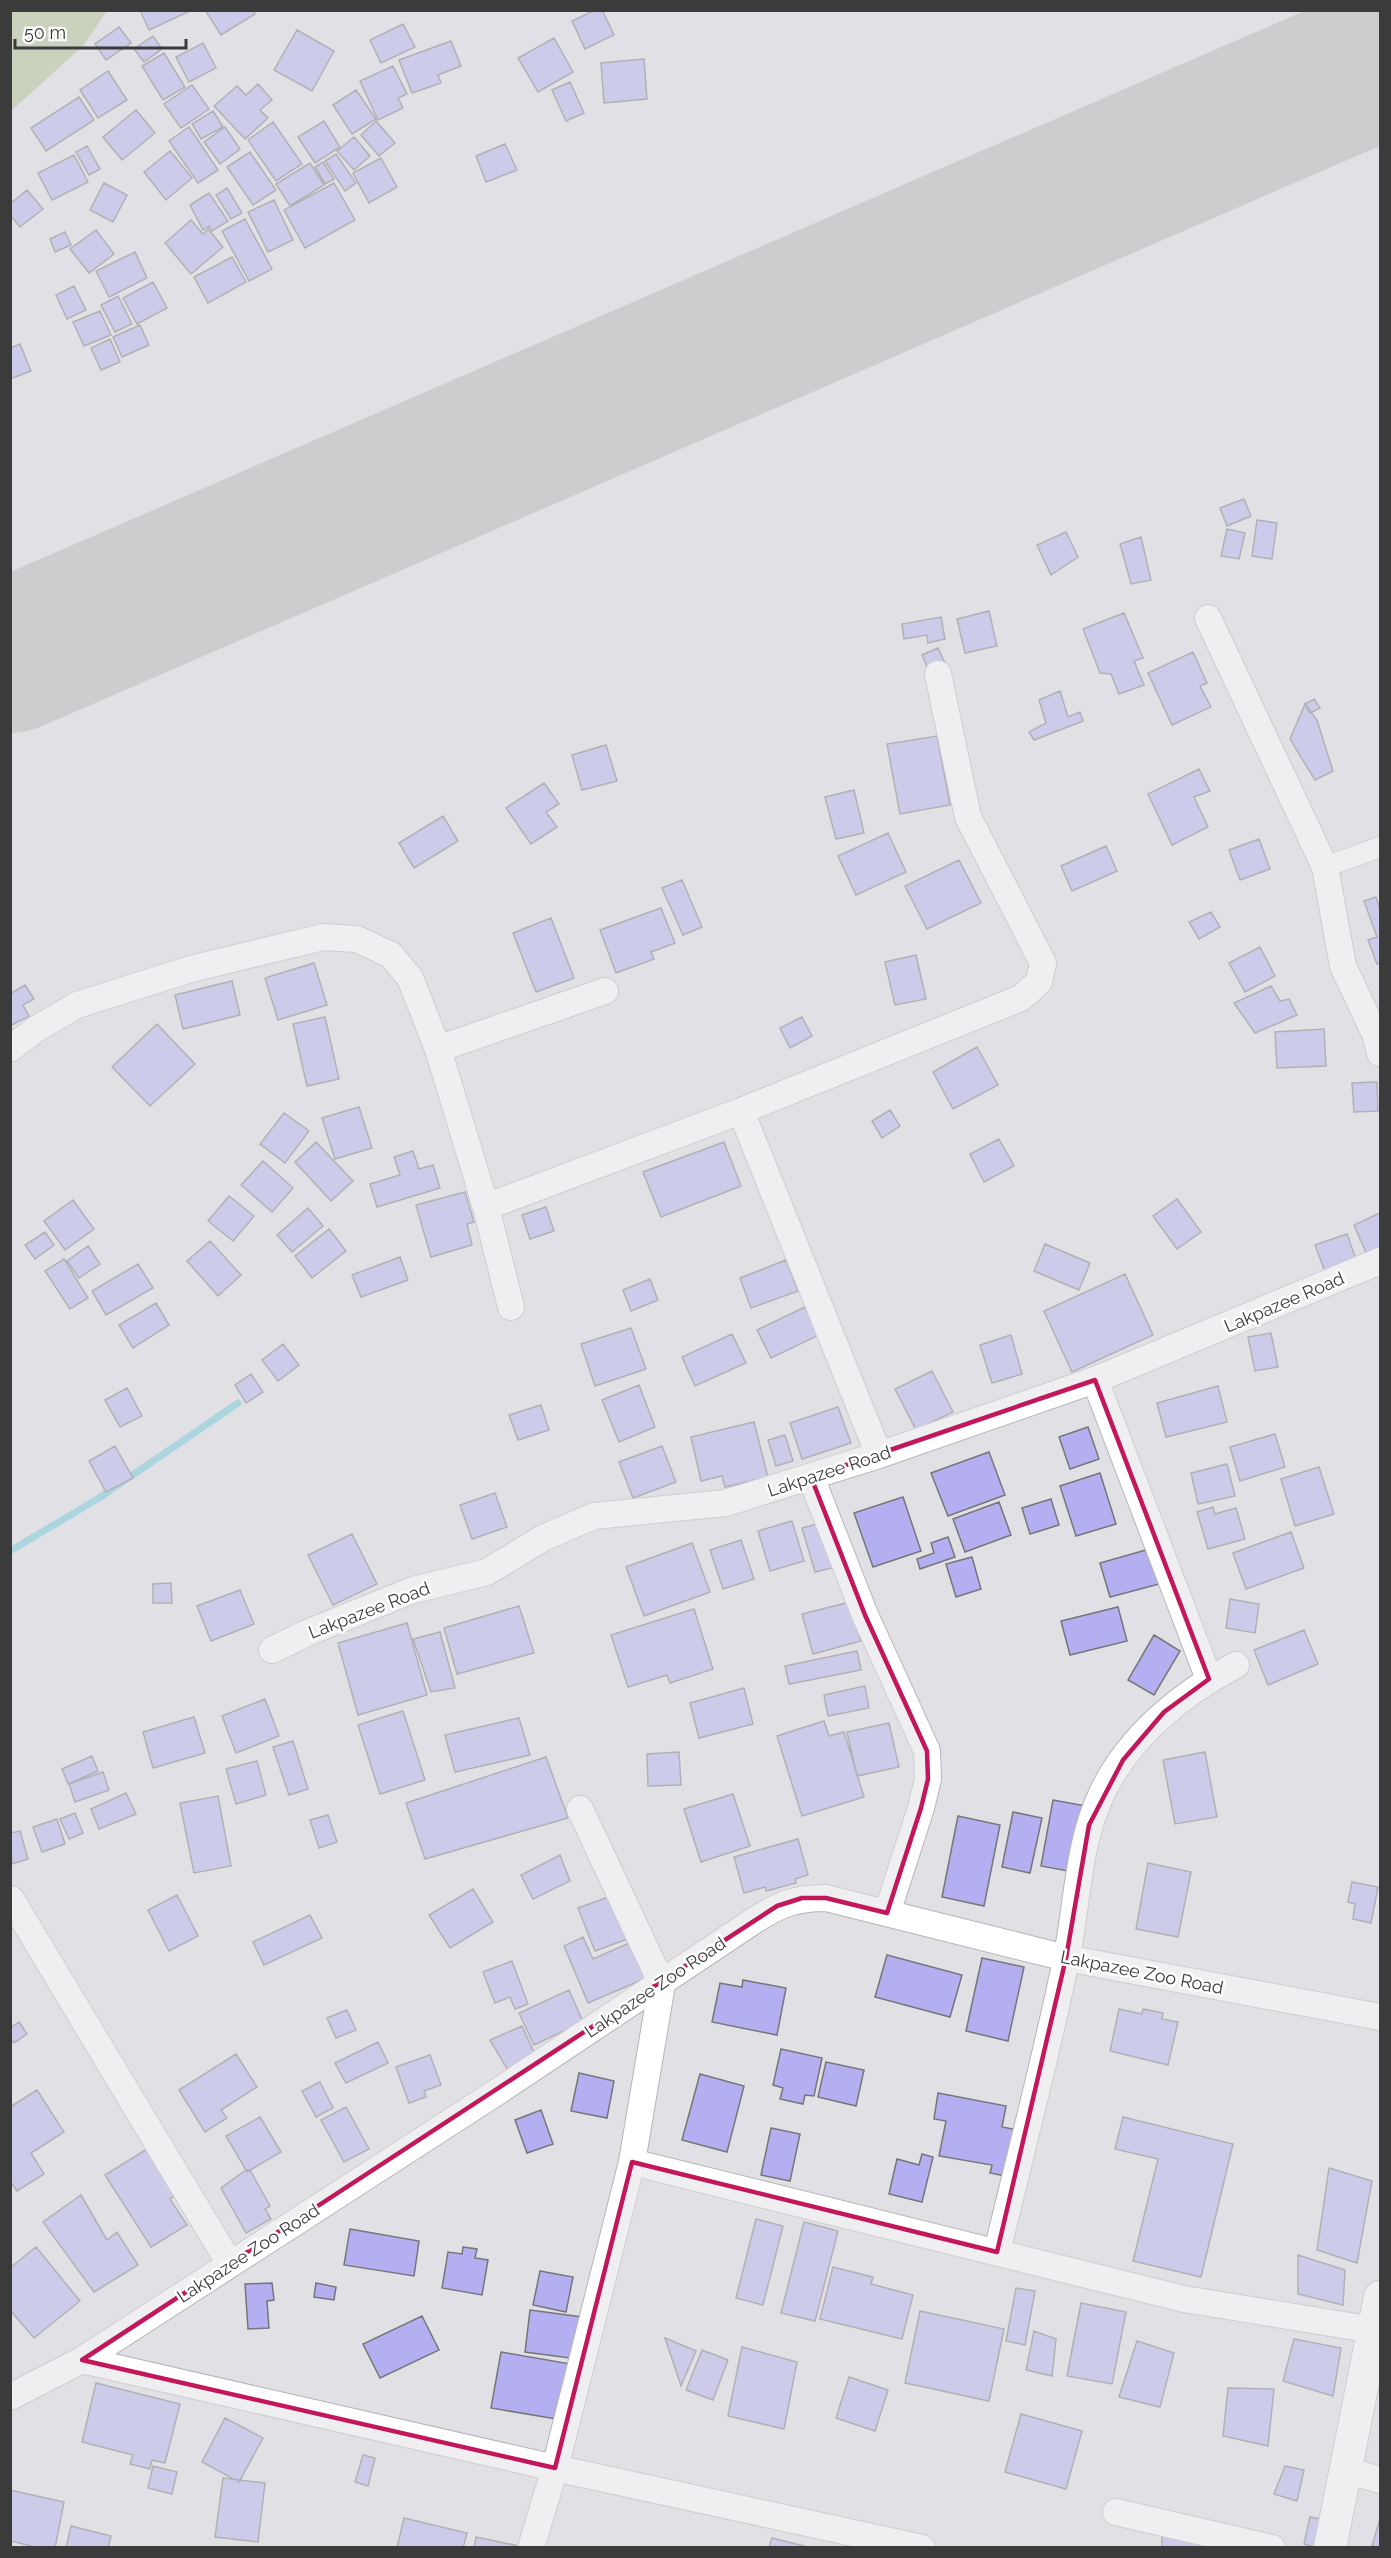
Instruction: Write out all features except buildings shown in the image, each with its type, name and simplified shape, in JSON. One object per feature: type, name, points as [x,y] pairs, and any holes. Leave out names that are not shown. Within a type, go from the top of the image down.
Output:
[{"type":"street","points":[[1208,618],[1325,867],[1343,966],[1375,1034],[1380,1053]]},
{"type":"street","points":[[486,1207],[741,1111],[1021,998],[1040,982],[1043,963],[968,817],[938,674]]},
{"type":"street","points":[[1325,867],[1380,847]]},
{"type":"street","points":[[10,1049],[36,1029],[77,1005],[191,969],[323,937],[357,939],[391,955],[410,978],[438,1049],[486,1207],[511,1307]]},
{"type":"street","points":[[438,1049],[605,991]]},
{"type":"street","points":[[741,1111],[879,1455]]},
{"type":"street","name":"Lakpazee Road","points":[[272,1650],[307,1633],[414,1590],[487,1572],[543,1538],[594,1516],[726,1503],[879,1455],[1095,1380],[1380,1261]]},
{"type":"street","points":[[1095,1380],[1209,1679]]},
{"type":"street","points":[[811,1477],[865,1615],[927,1751],[928,1779],[924,1798],[887,1913]]},
{"type":"street","points":[[997,2252],[1066,1958],[1080,1865],[1089,1826],[1103,1790],[1123,1760],[1164,1712],[1209,1679],[1236,1665]]},
{"type":"street","points":[[531,2547],[555,2468],[632,2162],[662,1984],[580,1809]]},
{"type":"street","name":"Lakpazee Zoo Road","points":[[10,2397],[82,2360],[662,1984],[777,1906],[802,1898],[826,1898],[1066,1958],[1380,2017]]},
{"type":"street","points":[[11,1899],[230,2264]]},
{"type":"street","points":[[632,2162],[1184,2299],[1374,2330]]},
{"type":"street","points":[[1330,2547],[1380,2297]]},
{"type":"street","points":[[82,2360],[555,2468],[921,2547]]},
{"type":"street","points":[[1347,2470],[1380,2480]]},
{"type":"street","points":[[1116,2512],[1272,2547]]},
{"type":"highlighted area","points":[[1095,1380],[1209,1679],[1164,1712],[1123,1760],[1089,1825],[1066,1958],[997,2252],[632,2162],[555,2468],[82,2360],[777,1906],[802,1898],[826,1898],[887,1913],[921,1808],[928,1779],[927,1751],[865,1615],[811,1477]]},
{"type":"green space","points":[[11,10],[107,11],[83,46],[11,111]]},
{"type":"waterway","points":[[10,1551],[99,1498],[238,1403]]},
{"type":"runway","points":[[10,656],[1380,62]]}]
